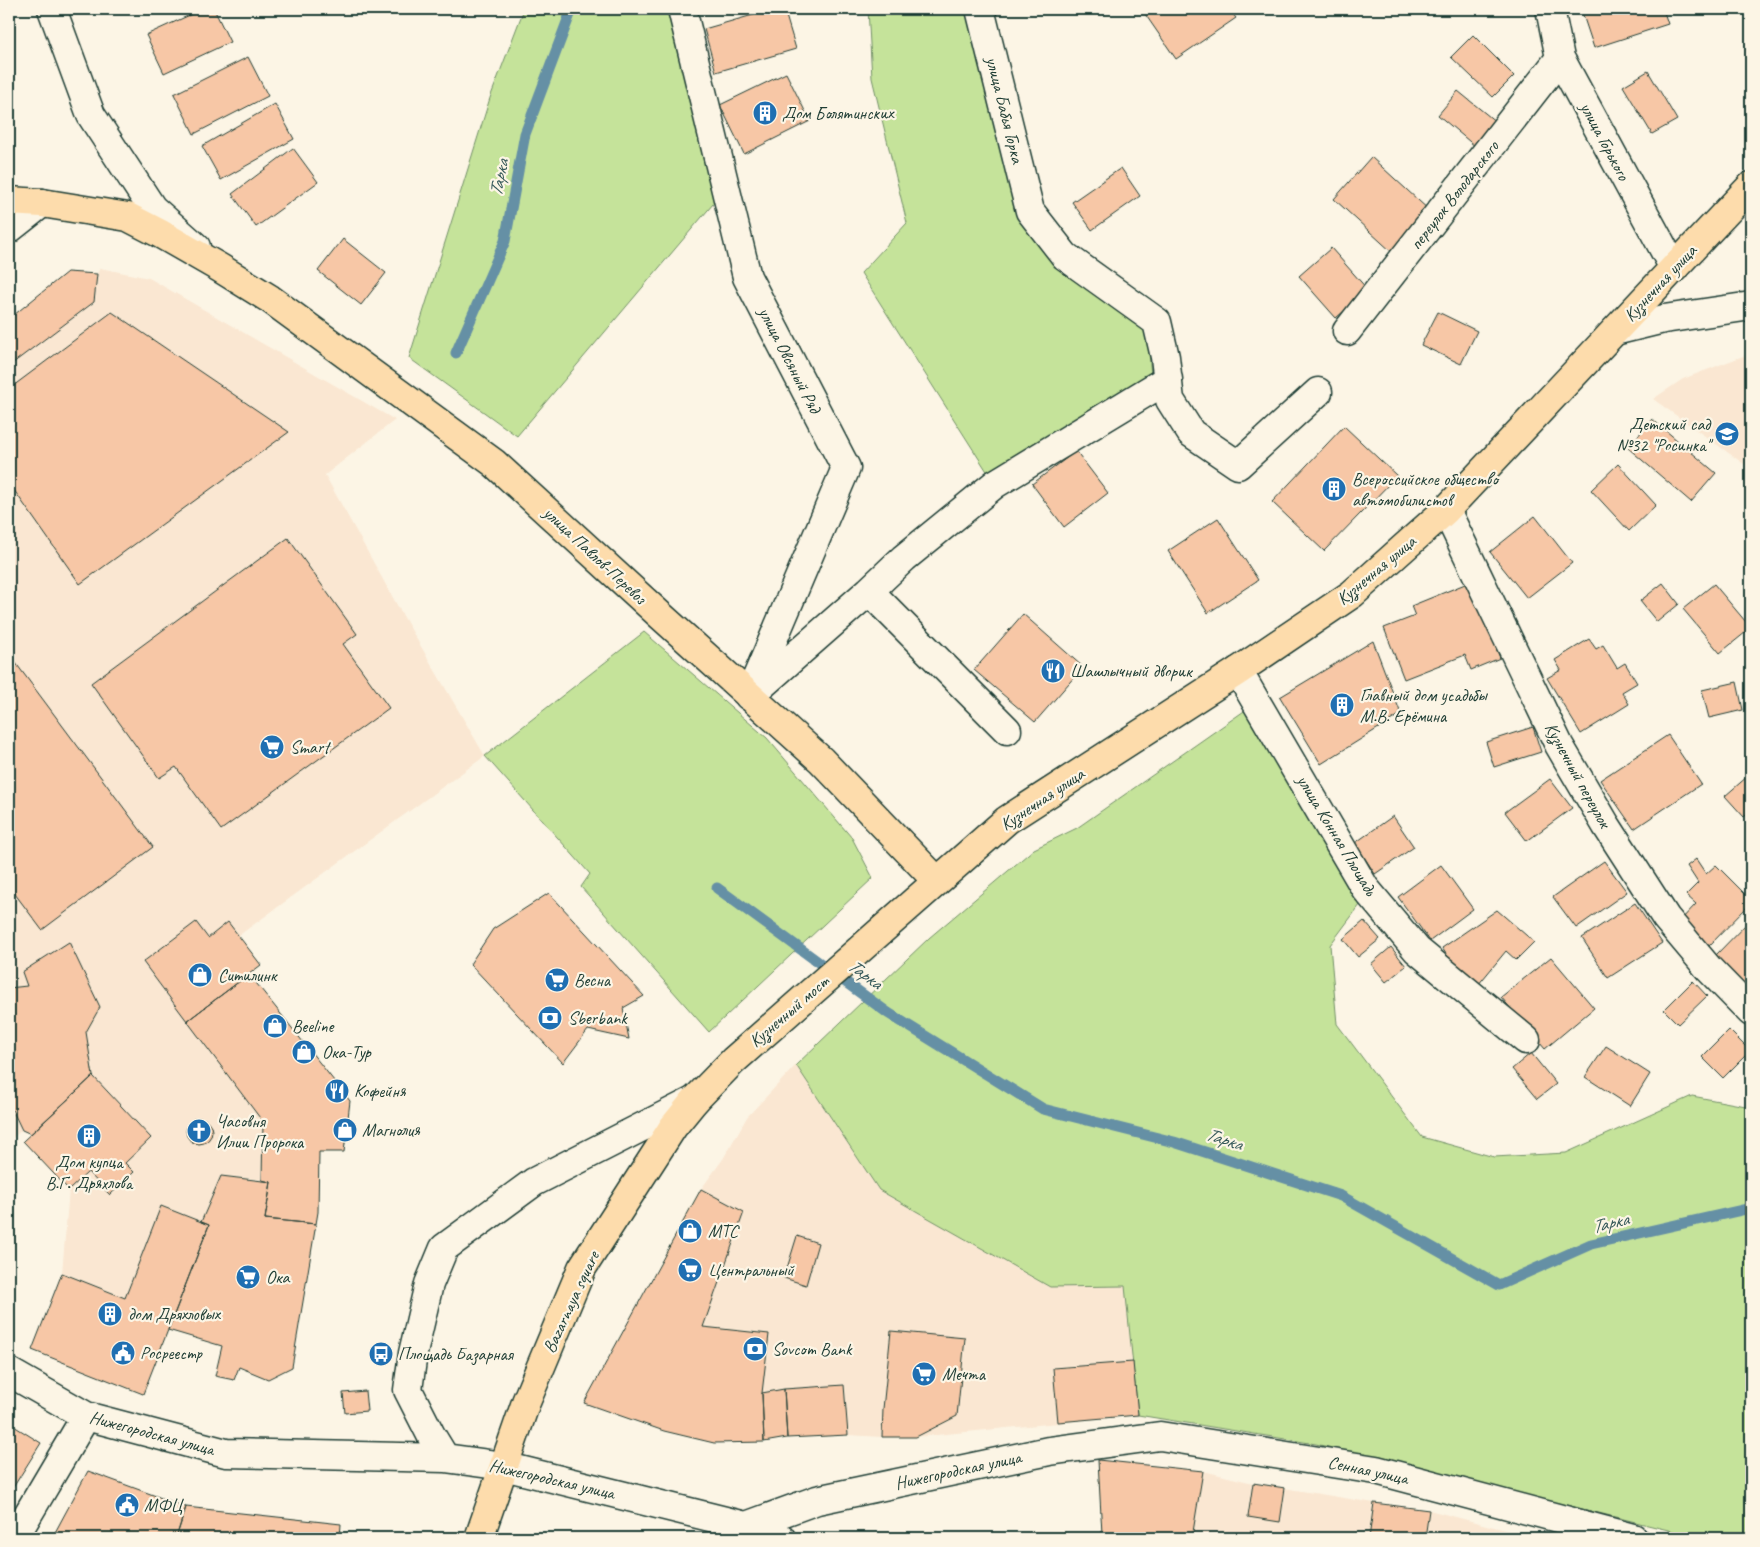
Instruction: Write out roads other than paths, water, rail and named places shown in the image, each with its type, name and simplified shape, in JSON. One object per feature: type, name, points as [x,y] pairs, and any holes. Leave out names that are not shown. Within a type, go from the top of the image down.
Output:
[{"type":"main road","name":"Кузнечная улица","points":[[891,922],[1007,820],[1238,671],[1352,594],[1446,510],[1751,186]]},
{"type":"main road","name":"улица Павлов-Перевоз","points":[[9,201],[42,203],[128,217],[159,232],[270,299],[494,463],[821,760],[937,881]]},
{"type":"main road","name":"Кузнечный мост","points":[[695,1100],[733,1060],[891,922]]},
{"type":"main road","name":"Bazarnaya square","points":[[479,1538],[526,1402],[582,1268],[673,1127],[695,1100]]},
{"type":"street","name":"улица Павлов-Перевоз","points":[[52,9],[90,116],[152,208],[220,268]]},
{"type":"street","name":"улица Овсяный Ряд","points":[[682,9],[747,277],[846,468],[749,696]]},
{"type":"street","name":"улица Бабья Горка","points":[[980,9],[1030,212],[1065,256],[1157,322],[1168,378]]},
{"type":"street","name":"улица Горького","points":[[1550,9],[1560,58],[1674,268]]},
{"type":"street","name":"переулок Володарского","points":[[1347,331],[1560,58]]},
{"type":"street","points":[[9,229],[42,203]]},
{"type":"street","points":[[1615,332],[1664,320],[1751,306]]},
{"type":"street","points":[[749,696],[904,558],[995,484],[1168,378],[1170,400],[1191,433],[1238,465],[1318,392]]},
{"type":"street","name":"Кузнечный переулок","points":[[1446,510],[1559,745],[1606,825],[1666,918],[1709,969],[1751,1012]]},
{"type":"street","points":[[869,591],[1007,730]]},
{"type":"street","name":"улица Конная Площадь","points":[[1238,671],[1366,888],[1417,950],[1526,1040]]},
{"type":"street","points":[[446,1458],[431,1436],[408,1390],[429,1284],[444,1248],[534,1182],[695,1100]]},
{"type":"street","name":"Нижегородская улица","points":[[9,1372],[86,1416],[105,1423],[226,1453],[446,1458],[504,1466],[752,1534],[818,1500],[1049,1451],[1098,1444]]},
{"type":"street","points":[[14,1538],[86,1416]]},
{"type":"street","name":"Сенная улица","points":[[1098,1444],[1160,1436],[1376,1470],[1633,1538]]},
{"type":"street","points":[[752,1534],[781,1538]]},
{"type":"waterway","name":"Тарка","points":[[456,353],[505,241],[525,134],[572,9]]},
{"type":"waterway","name":"Тарка","points":[[717,888],[888,1013],[1043,1109],[1174,1142],[1341,1196],[1499,1285],[1591,1244],[1751,1208]]},
{"type":"place","name":"Дом Болятинских","points":[[765,113]]},
{"type":"place","name":"Детский сад №32 \"Росинка\"","points":[[1727,434]]},
{"type":"place","name":"Всероссийское общество автомобилистов","points":[[1334,489]]},
{"type":"place","name":"Шашлычный дворик","points":[[1053,671]]},
{"type":"place","name":"Главный дом усадьбы М.В. Ерёмина","points":[[1342,705]]},
{"type":"place","name":"Smart","points":[[272,747]]},
{"type":"place","name":"Ситилинк","points":[[200,975]]},
{"type":"place","name":"Весна","points":[[557,980]]},
{"type":"place","name":"Sberbank","points":[[550,1018]]},
{"type":"place","name":"Beeline","points":[[275,1026]]},
{"type":"place","name":"Ока-Тур","points":[[304,1052]]},
{"type":"place","name":"Кофейня","points":[[337,1091]]},
{"type":"place","name":"Магнолия","points":[[345,1130]]},
{"type":"place","name":"Часовня Илии Пророка","points":[[199,1131]]},
{"type":"place","name":"Дом купца В.Г. Дряхлова","points":[[89,1136]]},
{"type":"place","name":"МТС","points":[[690,1231]]},
{"type":"place","name":"Центральный","points":[[690,1270]]},
{"type":"place","name":"Ока","points":[[248,1277]]},
{"type":"place","name":"дом Дряхловых","points":[[110,1314]]},
{"type":"place","name":"Sovcom Bank","points":[[755,1349]]},
{"type":"place","name":"Росреестр","points":[[123,1353]]},
{"type":"place","name":"Площадь Базарная","points":[[381,1354]]},
{"type":"place","name":"Мечта","points":[[924,1374]]},
{"type":"place","name":"МФЦ","points":[[127,1505]]}]
